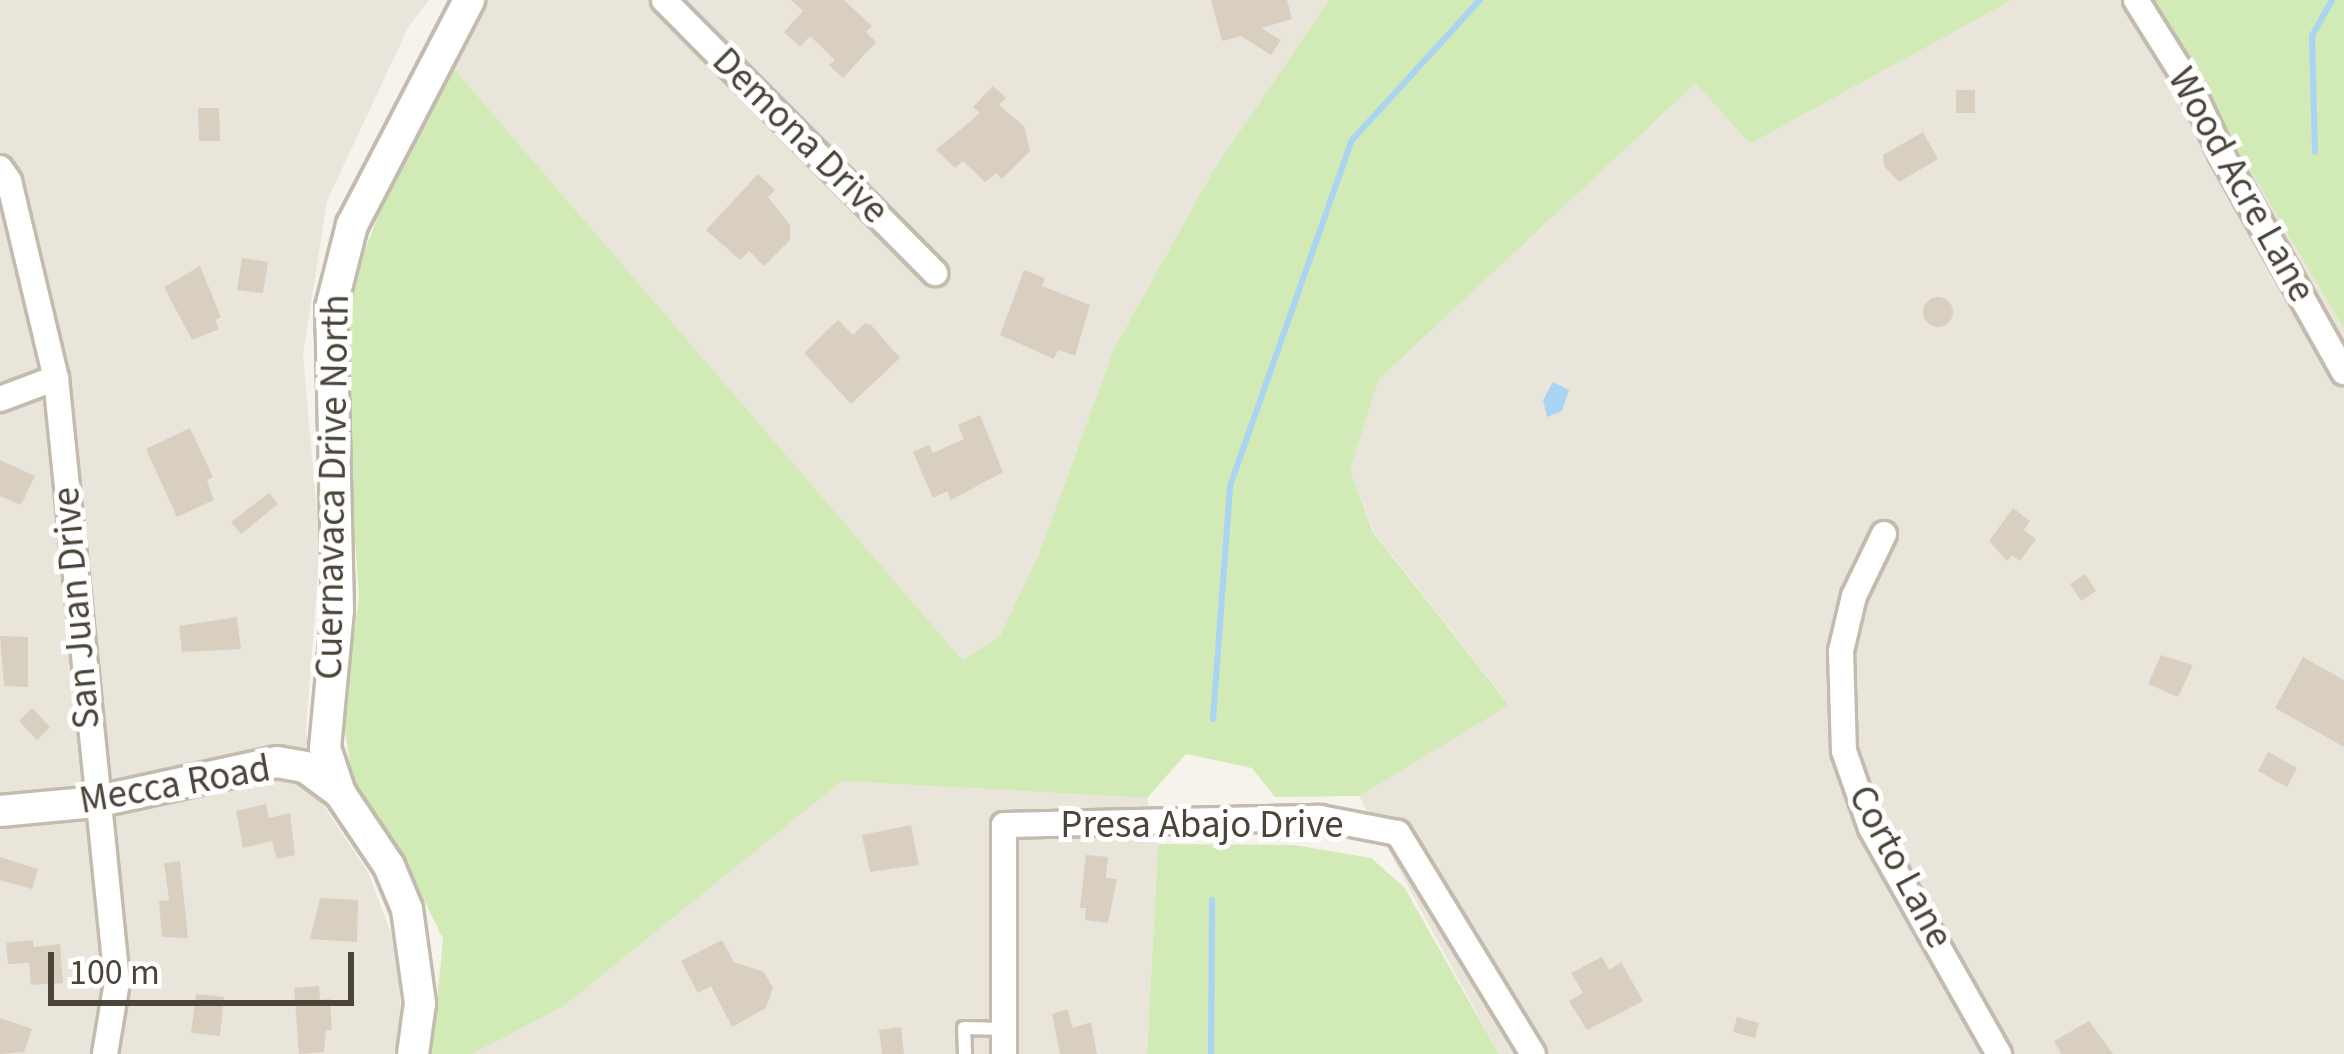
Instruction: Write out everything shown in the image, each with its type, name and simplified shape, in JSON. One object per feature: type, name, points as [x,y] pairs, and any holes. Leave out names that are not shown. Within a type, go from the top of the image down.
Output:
[{"type":"street","name":"Cuernavaca Drive North","points":[[413,1054],[420,1004],[407,909],[389,866],[340,794],[325,748],[338,610],[328,364],[334,285],[372,181],[469,0]]},
{"type":"street","name":"Demona Drive","points":[[664,0],[935,273]]},
{"type":"street","name":"Wood Acre Lane","points":[[2136,0],[2191,88],[2222,155],[2344,372]]},
{"type":"street","name":"San Juan Drive","points":[[0,168],[9,181],[56,378],[95,802],[117,982],[105,1054]]},
{"type":"street","points":[[0,399],[56,378]]},
{"type":"street","name":"Corto Lane","points":[[1884,534],[1854,596],[1841,651],[1844,751],[1871,828],[1999,1054]]},
{"type":"street","name":"Mecca Road","points":[[0,812],[95,802],[277,762],[305,767],[340,794]]},
{"type":"street","name":"Presa Abajo Drive","points":[[1004,1041],[1004,825],[1321,818],[1399,833],[1533,1054]]},
{"type":"lane","points":[[965,1054],[964,1028],[1004,1041]]},
{"type":"shaded area","points":[[0,0],[429,0],[409,26],[327,201],[303,354],[320,548],[306,730],[317,796],[368,872],[398,952],[401,1020],[394,1054],[0,1054]]},
{"type":"shaded area","points":[[488,0],[1329,0],[1213,171],[1114,349],[1039,554],[1000,636],[961,660],[449,63]]},
{"type":"shaded area","points":[[2012,0],[2150,0],[2344,329],[2344,1054],[1499,1054],[1359,796],[1509,704],[1374,532],[1350,470],[1379,379],[1697,82],[1750,144]]},
{"type":"shaded area","points":[[842,781],[1147,798],[1158,844],[1147,1054],[472,1054],[564,1006]]},
{"type":"green space","points":[[1329,0],[2012,0],[1750,144],[1696,83],[1379,379],[1350,470],[1373,532],[1509,705],[1359,796],[1275,797],[1252,768],[1186,754],[1147,798],[842,781],[564,1006],[472,1054],[432,1054],[443,939],[416,883],[353,785],[343,716],[359,598],[346,406],[349,291],[386,196],[449,63],[962,660],[1000,636],[1039,554],[1114,349],[1213,171]]},
{"type":"green space","points":[[2150,0],[2344,0],[2344,329]]},
{"type":"green space","points":[[1158,844],[1294,845],[1371,858],[1404,887],[1499,1054],[1147,1054]]},
{"type":"water","points":[[1553,382],[1569,390],[1562,411],[1547,417],[1543,400]]},
{"type":"building","points":[[791,0],[844,0],[872,26],[866,32],[876,42],[843,78],[829,65],[835,60],[810,36],[800,47],[784,32],[803,11]]},
{"type":"building","points":[[1211,0],[1287,0],[1292,19],[1261,28],[1281,40],[1271,55],[1241,36],[1222,41]]},
{"type":"building","points":[[993,86],[1006,98],[999,105],[1024,126],[1030,151],[1002,179],[996,173],[985,182],[963,161],[955,168],[936,150],[980,113],[973,107]]},
{"type":"building","points":[[1956,90],[1975,90],[1975,113],[1956,113]]},
{"type":"building","points":[[198,108],[219,108],[220,141],[199,141]]},
{"type":"building","points":[[1923,132],[1938,159],[1899,182],[1884,166],[1883,155]]},
{"type":"building","points":[[758,174],[775,190],[768,197],[790,225],[790,240],[764,266],[749,251],[740,260],[706,230]]},
{"type":"building","points":[[242,258],[268,262],[263,293],[237,290]]},
{"type":"building","points":[[200,266],[221,317],[215,320],[219,329],[192,340],[164,287]]},
{"type":"building","points":[[1024,270],[1045,278],[1042,286],[1090,305],[1075,356],[1058,350],[1054,359],[1000,335]]},
{"type":"building","points":[[1938,297],[1949,301],[1953,312],[1949,323],[1938,327],[1927,323],[1923,312],[1927,301]]},
{"type":"building","points":[[838,320],[853,335],[865,323],[871,325],[900,358],[851,404],[804,353]]},
{"type":"building","points":[[980,415],[1003,472],[951,500],[947,491],[933,498],[913,452],[929,445],[933,453],[964,439],[958,425]]},
{"type":"building","points":[[190,428],[213,477],[207,480],[214,500],[177,517],[146,449]]},
{"type":"building","points":[[0,460],[35,476],[21,505],[0,496]]},
{"type":"building","points":[[269,493],[278,504],[241,534],[231,522]]},
{"type":"building","points":[[2013,508],[2030,521],[2024,530],[2036,539],[2020,561],[2012,555],[2007,561],[1989,541]]},
{"type":"building","points":[[2085,574],[2096,591],[2081,601],[2070,584]]},
{"type":"building","points":[[237,617],[241,649],[182,652],[179,626]]},
{"type":"building","points":[[0,636],[28,637],[28,687],[4,686]]},
{"type":"building","points":[[2161,655],[2193,665],[2178,697],[2148,684]]},
{"type":"building","points":[[2303,657],[2344,680],[2344,747],[2275,708]]},
{"type":"building","points":[[32,708],[50,727],[37,740],[19,721]]},
{"type":"building","points":[[2268,752],[2297,768],[2287,787],[2258,771]]},
{"type":"building","points":[[266,804],[269,818],[290,813],[295,855],[277,859],[272,841],[243,848],[236,811]]},
{"type":"building","points":[[911,825],[919,865],[870,872],[862,835]]},
{"type":"building","points":[[1086,855],[1108,857],[1106,878],[1117,879],[1108,923],[1085,920],[1086,908],[1080,908]]},
{"type":"building","points":[[0,857],[38,869],[32,889],[0,880]]},
{"type":"building","points":[[180,861],[188,938],[162,937],[159,901],[169,900],[164,863]]},
{"type":"building","points":[[320,898],[358,900],[357,942],[310,939]]},
{"type":"building","points":[[33,940],[33,947],[60,944],[63,983],[31,985],[29,963],[8,964],[6,943]]},
{"type":"building","points":[[722,940],[734,962],[764,972],[773,988],[766,1008],[732,1027],[711,986],[698,993],[681,961]]},
{"type":"building","points":[[1602,957],[1609,970],[1621,962],[1643,1001],[1587,1030],[1569,1001],[1583,993],[1571,973]]},
{"type":"building","points":[[319,986],[320,1000],[330,999],[332,1030],[326,1031],[324,1052],[299,1054],[294,988]]},
{"type":"building","points":[[196,994],[224,997],[220,1036],[191,1033]]},
{"type":"building","points":[[1067,1009],[1073,1028],[1091,1022],[1097,1054],[1060,1054],[1052,1014]]},
{"type":"building","points":[[1737,1017],[1759,1023],[1755,1038],[1733,1032]]},
{"type":"building","points":[[0,1018],[32,1029],[24,1052],[0,1054]]},
{"type":"building","points":[[2089,1021],[2113,1054],[2061,1054],[2054,1041]]},
{"type":"building","points":[[901,1027],[904,1054],[882,1054],[879,1030]]},
{"type":"waterway","points":[[1213,719],[1230,486],[1352,140],[1480,0]]},
{"type":"waterway","points":[[2315,152],[2312,36],[2332,0]]},
{"type":"waterway","points":[[1211,1054],[1212,900]]}]
